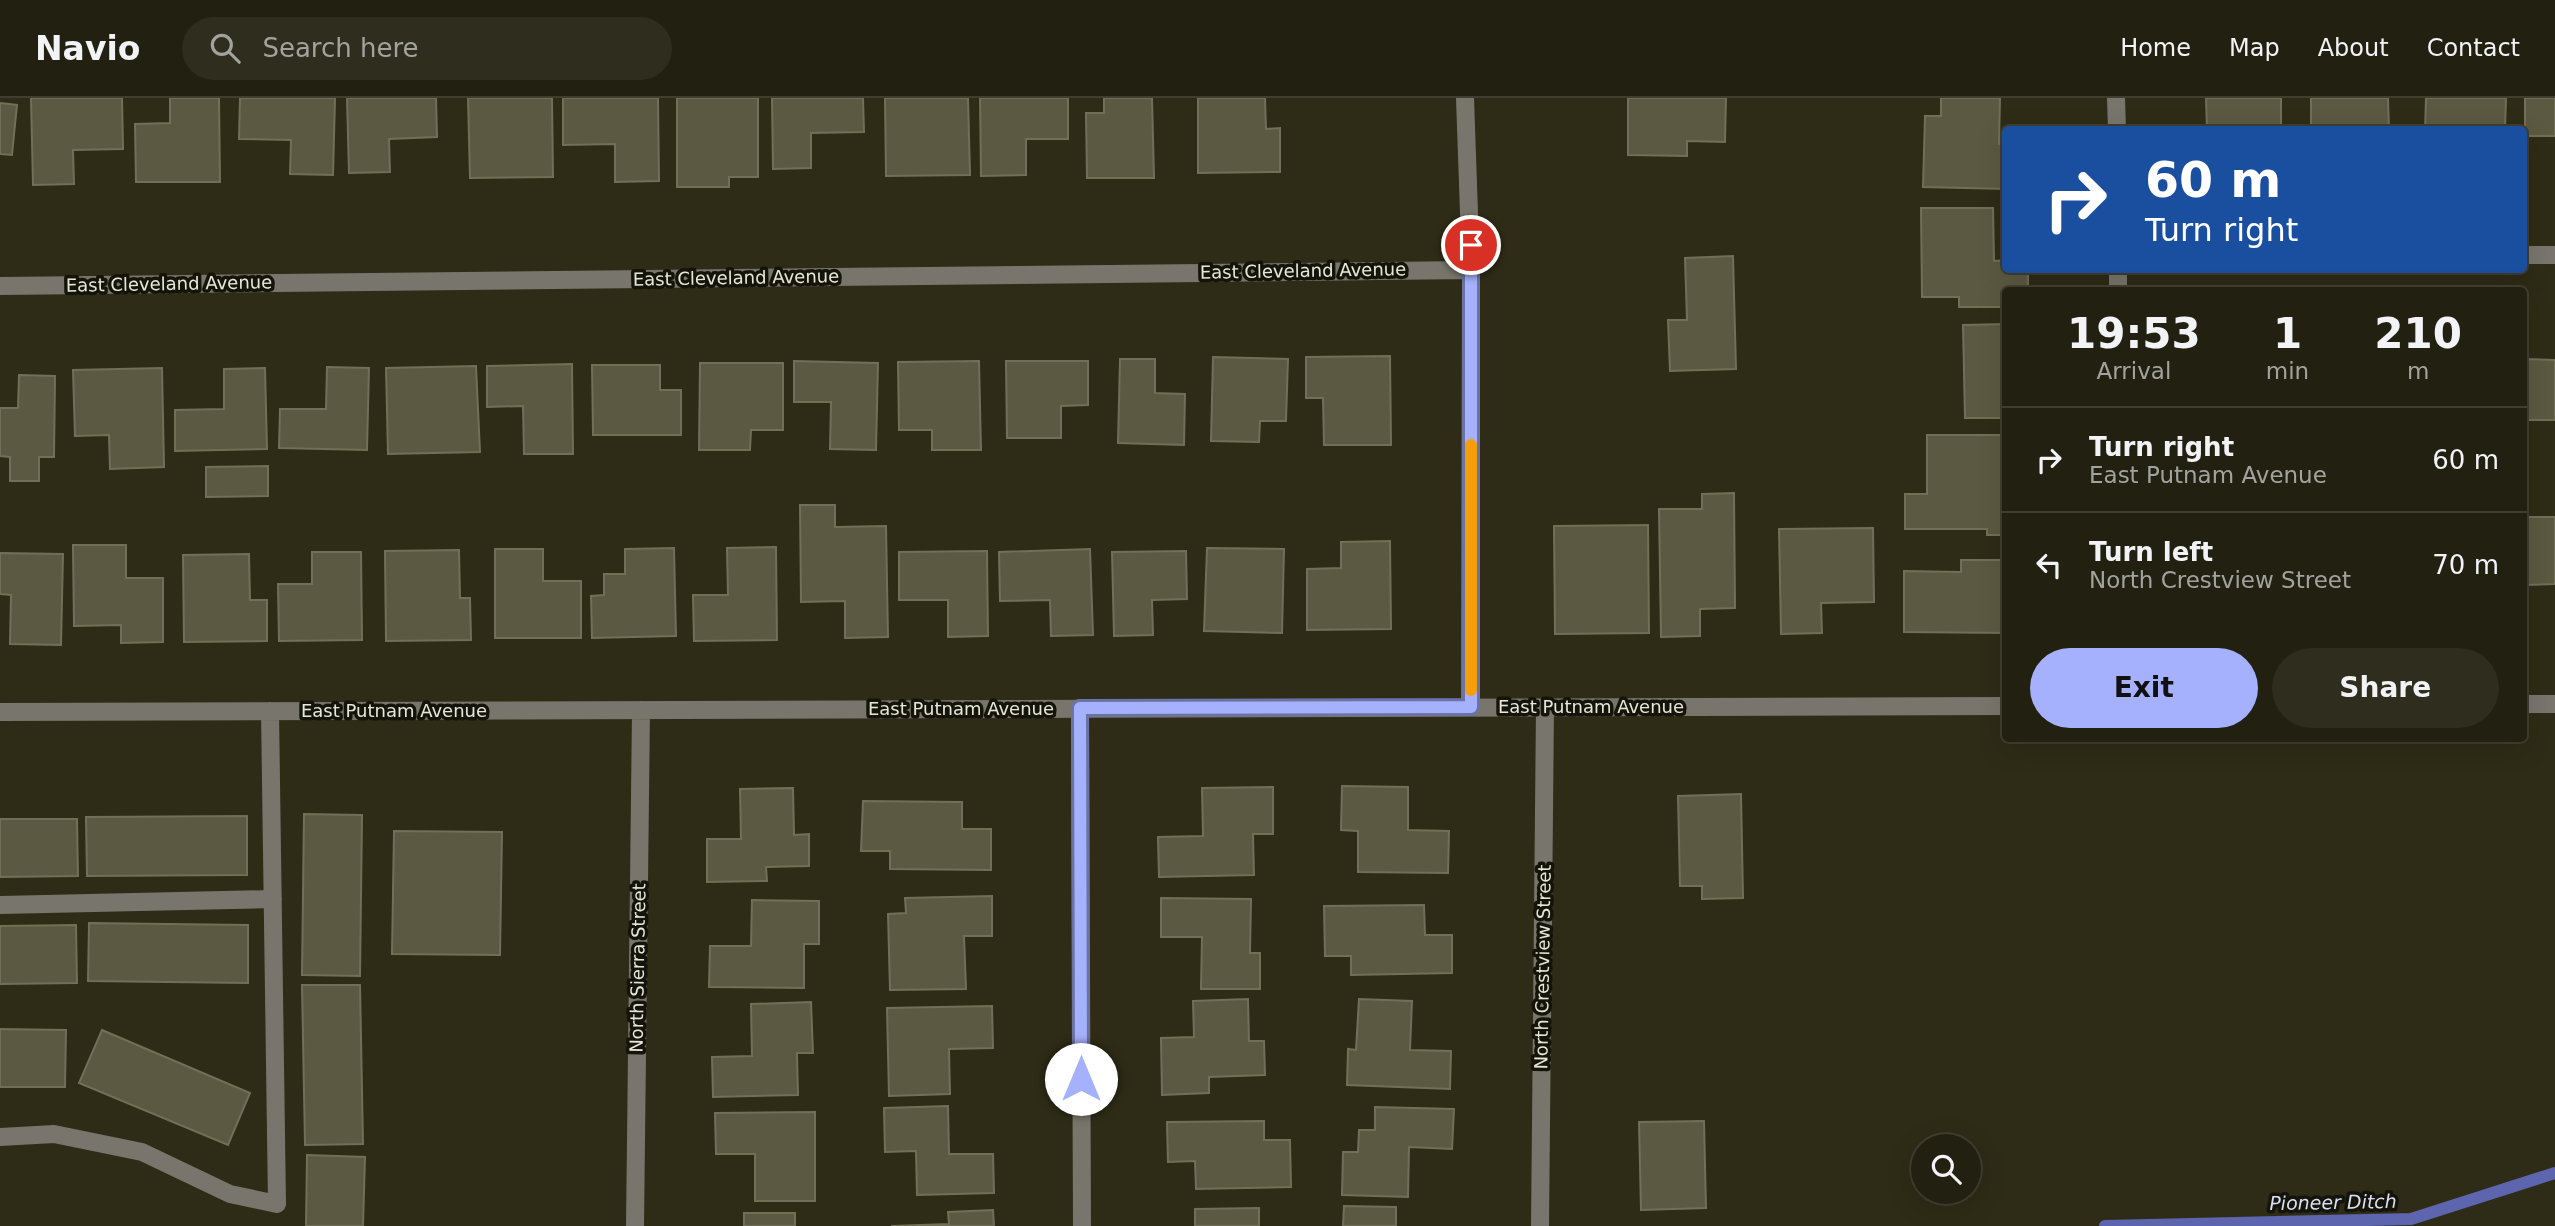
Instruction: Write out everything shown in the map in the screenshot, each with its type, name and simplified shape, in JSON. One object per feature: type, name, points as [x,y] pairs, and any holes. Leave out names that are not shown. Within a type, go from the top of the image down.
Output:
[{"type":"street","points":[[1465,98],[1472,270],[1471,707]]},
{"type":"street","points":[[2116,98],[2117,126]]},
{"type":"street","points":[[2527,255],[2555,255]]},
{"type":"street","name":"East Cleveland Avenue","points":[[0,286],[1472,270]]},
{"type":"street","points":[[2527,704],[2555,704]]},
{"type":"street","name":"East Putnam Avenue","points":[[0,712],[2002,706]]},
{"type":"street","name":"North Crestview Street","points":[[1540,1226],[1545,707]]},
{"type":"street","points":[[1080,708],[1082,1226]]},
{"type":"street","name":"North Sierra Street","points":[[635,1226],[641,710]]},
{"type":"street","points":[[0,1137],[54,1134],[142,1152],[230,1194],[277,1204],[270,711]]},
{"type":"street","points":[[0,905],[272,900]]},
{"type":"building","points":[[31,98],[122,98],[123,149],[73,150],[74,184],[33,185]]},
{"type":"building","points":[[170,98],[219,98],[220,182],[136,182],[135,124],[170,123]]},
{"type":"building","points":[[240,98],[335,98],[333,175],[290,174],[291,140],[239,139]]},
{"type":"building","points":[[347,98],[436,98],[437,137],[389,139],[390,172],[349,173]]},
{"type":"building","points":[[468,98],[552,98],[553,177],[470,178]]},
{"type":"building","points":[[563,98],[658,98],[659,181],[615,182],[615,144],[563,145]]},
{"type":"building","points":[[677,98],[758,98],[758,177],[729,177],[729,187],[677,187]]},
{"type":"building","points":[[772,98],[863,98],[864,132],[811,133],[811,168],[773,169]]},
{"type":"building","points":[[885,98],[968,98],[970,175],[886,176]]},
{"type":"building","points":[[980,98],[1068,98],[1068,139],[1026,139],[1026,175],[981,176]]},
{"type":"building","points":[[1104,98],[1152,98],[1154,178],[1087,178],[1086,113],[1104,113]]},
{"type":"building","points":[[1198,98],[1265,98],[1266,129],[1280,128],[1280,172],[1198,173]]},
{"type":"building","points":[[1628,98],[1726,98],[1725,142],[1687,141],[1687,156],[1628,155]]},
{"type":"building","points":[[1941,98],[2000,98],[2002,189],[1923,187],[1925,116],[1941,116]]},
{"type":"building","points":[[2206,98],[2281,98],[2281,126],[2207,126]]},
{"type":"building","points":[[2311,98],[2388,98],[2389,126],[2311,126]]},
{"type":"building","points":[[2426,98],[2506,98],[2505,126],[2425,126]]},
{"type":"building","points":[[2525,98],[2555,98],[2555,136],[2527,136]]},
{"type":"building","points":[[0,103],[17,105],[12,155],[0,154]]},
{"type":"building","points":[[1921,208],[1993,208],[1994,261],[2002,260],[2002,273],[2028,273],[2028,287],[2002,287],[2002,307],[1959,307],[1959,297],[1922,297]]},
{"type":"building","points":[[1733,256],[1736,369],[1670,371],[1668,320],[1687,320],[1685,258]]},
{"type":"building","points":[[2002,324],[2002,418],[1965,418],[1963,325]]},
{"type":"building","points":[[1390,356],[1391,445],[1324,445],[1323,398],[1306,398],[1306,357]]},
{"type":"building","points":[[1213,357],[1288,359],[1286,421],[1260,421],[1259,442],[1211,441]]},
{"type":"building","points":[[1120,359],[1155,359],[1155,393],[1185,394],[1184,445],[1118,443]]},
{"type":"building","points":[[2527,359],[2555,360],[2555,420],[2527,420]]},
{"type":"building","points":[[794,361],[878,363],[876,450],[830,449],[831,402],[794,402]]},
{"type":"building","points":[[979,361],[981,450],[932,450],[932,430],[899,430],[898,362]]},
{"type":"building","points":[[1006,361],[1088,361],[1088,405],[1061,406],[1061,438],[1007,438]]},
{"type":"building","points":[[700,363],[783,363],[783,430],[751,430],[750,450],[699,450]]},
{"type":"building","points":[[572,364],[573,454],[524,454],[523,406],[487,407],[487,366]]},
{"type":"building","points":[[592,365],[660,365],[660,390],[681,390],[681,435],[593,435]]},
{"type":"building","points":[[476,366],[480,452],[388,454],[386,368]]},
{"type":"building","points":[[327,367],[369,368],[367,450],[279,448],[280,409],[326,409]]},
{"type":"building","points":[[162,368],[164,467],[110,469],[109,435],[75,436],[73,370]]},
{"type":"building","points":[[265,368],[267,449],[175,451],[175,410],[224,409],[224,369]]},
{"type":"building","points":[[19,375],[55,376],[54,457],[39,457],[39,481],[10,481],[10,457],[0,456],[0,408],[18,408]]},
{"type":"building","points":[[1927,435],[2002,435],[2002,535],[1987,535],[1987,529],[1905,529],[1905,494],[1927,494]]},
{"type":"building","points":[[268,466],[268,496],[206,497],[206,467]]},
{"type":"building","points":[[1734,493],[1735,608],[1700,609],[1700,636],[1661,637],[1659,509],[1702,509],[1702,494]]},
{"type":"building","points":[[800,505],[835,505],[835,527],[886,526],[888,637],[845,638],[845,601],[801,602]]},
{"type":"building","points":[[2527,517],[2555,517],[2555,584],[2527,585]]},
{"type":"building","points":[[1648,525],[1649,633],[1555,634],[1554,526]]},
{"type":"building","points":[[1873,528],[1874,602],[1821,603],[1822,633],[1781,634],[1779,529]]},
{"type":"building","points":[[1390,541],[1391,629],[1307,630],[1307,569],[1341,568],[1341,542]]},
{"type":"building","points":[[73,545],[126,545],[126,578],[163,578],[163,642],[121,643],[121,625],[74,626]]},
{"type":"building","points":[[776,547],[777,640],[694,641],[693,595],[728,595],[727,548]]},
{"type":"building","points":[[674,548],[676,636],[592,638],[591,596],[604,595],[604,574],[625,574],[625,549]]},
{"type":"building","points":[[1207,548],[1284,549],[1282,633],[1204,631]]},
{"type":"building","points":[[495,549],[543,549],[543,581],[581,581],[581,638],[495,638]]},
{"type":"building","points":[[1090,549],[1093,635],[1051,636],[1050,600],[1000,601],[999,552]]},
{"type":"building","points":[[459,550],[460,598],[470,598],[471,640],[386,641],[385,551]]},
{"type":"building","points":[[987,551],[988,636],[948,637],[948,600],[899,600],[899,552]]},
{"type":"building","points":[[1186,551],[1187,599],[1152,600],[1153,635],[1114,636],[1112,552]]},
{"type":"building","points":[[312,552],[361,552],[362,640],[279,641],[278,584],[312,584]]},
{"type":"building","points":[[0,553],[63,554],[61,645],[10,644],[11,595],[0,594]]},
{"type":"building","points":[[249,554],[250,600],[267,600],[267,641],[184,642],[183,555]]},
{"type":"building","points":[[1961,560],[2002,560],[2002,633],[1904,632],[1904,571],[1961,572]]},
{"type":"building","points":[[1342,786],[1408,787],[1408,830],[1449,831],[1448,873],[1358,872],[1358,831],[1341,830]]},
{"type":"building","points":[[1273,787],[1273,834],[1253,834],[1254,875],[1159,877],[1158,837],[1203,836],[1202,788]]},
{"type":"building","points":[[793,788],[794,835],[809,834],[809,866],[766,867],[767,881],[707,882],[707,839],[741,839],[740,789]]},
{"type":"building","points":[[1741,794],[1743,898],[1702,899],[1702,886],[1680,886],[1678,796]]},
{"type":"building","points":[[863,801],[962,802],[962,829],[991,829],[991,870],[890,869],[890,851],[861,851]]},
{"type":"building","points":[[304,814],[362,815],[360,976],[302,975]]},
{"type":"building","points":[[247,816],[247,875],[87,876],[86,817]]},
{"type":"building","points":[[0,819],[77,819],[78,876],[0,877]]},
{"type":"building","points":[[394,831],[502,832],[500,955],[392,954]]},
{"type":"building","points":[[992,896],[992,936],[964,936],[966,989],[890,990],[888,914],[906,913],[905,898]]},
{"type":"building","points":[[1161,898],[1251,899],[1250,953],[1260,953],[1260,989],[1201,989],[1202,937],[1161,937]]},
{"type":"building","points":[[752,900],[819,901],[819,944],[804,944],[804,988],[709,987],[710,946],[751,946]]},
{"type":"building","points":[[1424,905],[1425,935],[1452,935],[1452,973],[1351,975],[1351,956],[1325,956],[1324,906]]},
{"type":"building","points":[[89,923],[248,925],[248,983],[88,981]]},
{"type":"building","points":[[76,925],[77,983],[0,984],[0,926]]},
{"type":"building","points":[[302,985],[360,985],[363,1144],[305,1145]]},
{"type":"building","points":[[1248,999],[1249,1041],[1264,1041],[1265,1075],[1209,1077],[1209,1093],[1162,1095],[1161,1038],[1194,1037],[1193,1001]]},
{"type":"building","points":[[1359,999],[1412,1001],[1410,1050],[1451,1051],[1450,1089],[1347,1085],[1348,1049],[1356,1050]]},
{"type":"building","points":[[811,1002],[813,1053],[797,1053],[798,1095],[713,1097],[712,1057],[752,1056],[751,1004]]},
{"type":"building","points":[[992,1006],[993,1048],[949,1049],[950,1094],[889,1096],[887,1008]]},
{"type":"building","points":[[0,1029],[66,1030],[65,1087],[0,1087]]},
{"type":"building","points":[[102,1030],[250,1093],[228,1145],[79,1083]]},
{"type":"building","points":[[948,1106],[949,1154],[993,1154],[994,1193],[917,1195],[916,1151],[885,1152],[884,1108]]},
{"type":"building","points":[[1375,1107],[1454,1109],[1452,1149],[1409,1147],[1408,1197],[1342,1195],[1343,1152],[1358,1152],[1359,1130],[1375,1130]]},
{"type":"building","points":[[815,1112],[815,1201],[755,1201],[755,1154],[716,1154],[715,1113]]},
{"type":"building","points":[[1264,1121],[1264,1140],[1290,1140],[1291,1187],[1196,1189],[1195,1161],[1168,1162],[1167,1122]]},
{"type":"building","points":[[1704,1121],[1706,1208],[1641,1210],[1639,1122]]},
{"type":"building","points":[[307,1155],[365,1157],[363,1226],[306,1226]]},
{"type":"building","points":[[1344,1206],[1396,1207],[1396,1226],[1343,1226]]},
{"type":"building","points":[[1259,1208],[1259,1226],[1195,1226],[1195,1209]]},
{"type":"building","points":[[993,1210],[994,1226],[891,1226],[949,1224],[948,1212]]},
{"type":"building","points":[[744,1213],[795,1213],[795,1226],[744,1226]]},
{"type":"waterway","name":"Pioneer Ditch","points":[[2105,1226],[2411,1219],[2555,1173]]},
{"type":"slow traffic","points":[[1471,445],[1471,690]]},
{"type":"route","points":[[1081,1079],[1080,708],[1471,707],[1471,245]]}]
